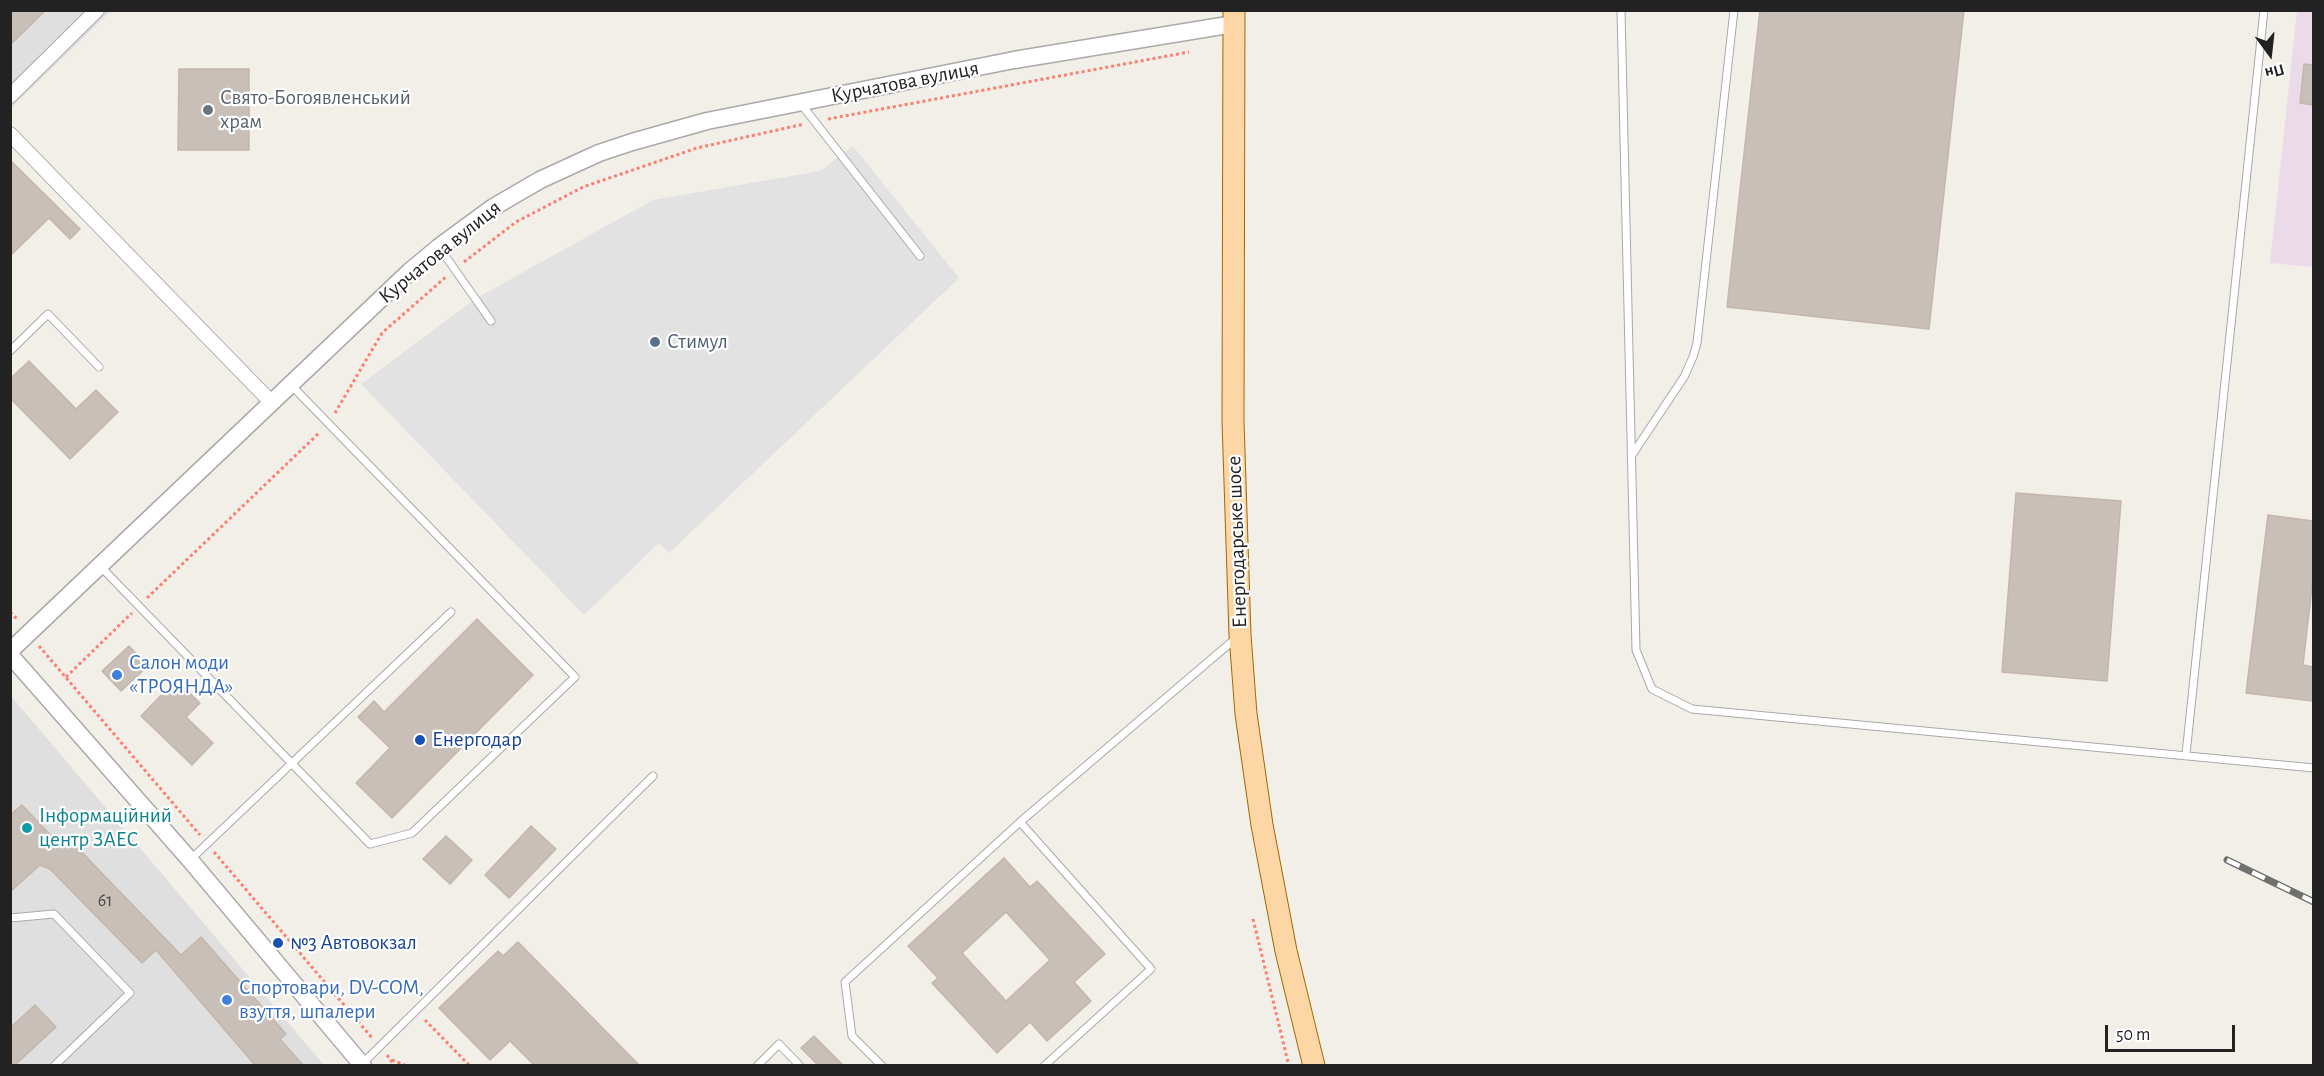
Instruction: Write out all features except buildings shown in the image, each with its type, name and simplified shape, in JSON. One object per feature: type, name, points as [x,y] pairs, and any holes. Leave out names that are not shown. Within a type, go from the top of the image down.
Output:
[{"type":"main road","name":"Енергодарське шосе","points":[[1234,17],[1233,421],[1239,635],[1246,714],[1262,825],[1286,951],[1314,1065]]},
{"type":"street","points":[[10,96],[97,10]]},
{"type":"street","name":"Курчатова вулиця","points":[[10,652],[290,384],[439,247],[517,192],[599,153],[671,130],[799,102],[1234,17]]},
{"type":"street","points":[[10,134],[271,402]]},
{"type":"street","points":[[10,652],[363,1065]]},
{"type":"lane","points":[[1621,10],[1636,650],[1652,689],[1692,709],[2186,754],[2313,768]]},
{"type":"lane","points":[[1632,455],[1684,377],[1697,343],[1734,10]]},
{"type":"lane","points":[[2186,754],[2264,10]]},
{"type":"lane","points":[[799,102],[920,256]]},
{"type":"lane","points":[[439,247],[491,321]]},
{"type":"lane","points":[[10,351],[48,314],[99,367]]},
{"type":"lane","points":[[100,566],[370,844],[412,832],[575,677],[290,384]]},
{"type":"lane","points":[[190,860],[451,612]]},
{"type":"lane","points":[[882,1065],[852,1036],[845,982],[1020,822],[1239,635]]},
{"type":"lane","points":[[363,1065],[653,777]]},
{"type":"lane","points":[[1020,822],[1151,969],[1044,1065]]},
{"type":"lane","points":[[10,918],[54,914],[130,993],[54,1065]]},
{"type":"lane","points":[[757,1065],[779,1044],[800,1065]]},
{"type":"path","points":[[66,677],[329,424],[382,333],[455,270],[516,222],[583,187],[697,148],[816,122],[1189,52]]},
{"type":"path","points":[[1253,919],[1289,1065]]},
{"type":"path","points":[[416,1011],[470,1065]]},
{"type":"path","points":[[391,1060],[407,1065]]},
{"type":"shaded area","points":[[11,11],[111,11],[11,108]]},
{"type":"shaded area","points":[[2297,11],[2313,11],[2313,267],[2270,263]]},
{"type":"shaded area","name":"Стимул","points":[[853,146],[959,278],[669,553],[659,543],[584,615],[361,384],[475,299],[653,200],[820,171]]},
{"type":"shaded area","points":[[11,696],[324,1065],[11,1065]]},
{"type":"railway","points":[[2227,860],[2314,902]]},
{"type":"place","name":"Свято-Богоявленський храм","points":[[208,110]]},
{"type":"place","name":"Стимул","points":[[655,342]]},
{"type":"place","name":"Салон моди «ТРОЯНДА»","points":[[117,675]]},
{"type":"place","name":"Енергодар","points":[[420,740]]},
{"type":"place","name":"Інформаційний центр ЗАЕС","points":[[27,828]]},
{"type":"place","name":"№3 Автовокзал","points":[[278,943]]},
{"type":"place","name":"Спортовари, DV-COM, взуття, шпалери","points":[[227,1000]]}]
